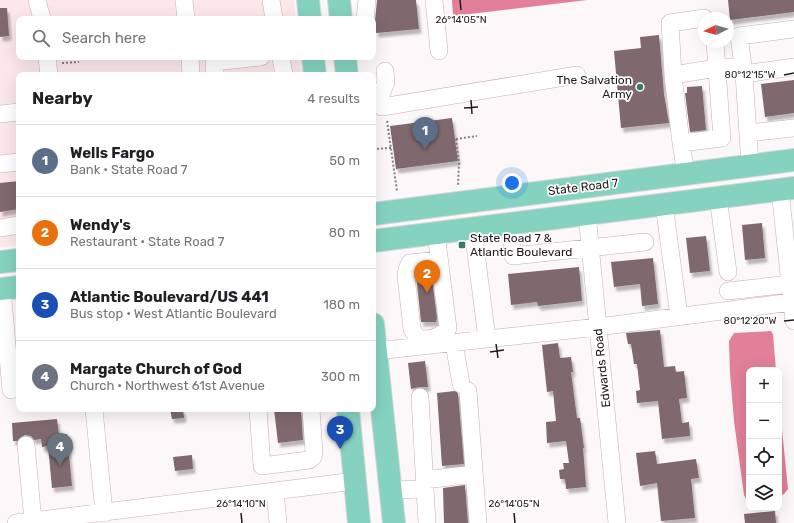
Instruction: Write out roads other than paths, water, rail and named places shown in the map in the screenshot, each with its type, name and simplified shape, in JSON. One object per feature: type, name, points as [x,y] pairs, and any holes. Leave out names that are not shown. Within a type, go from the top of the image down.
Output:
[{"type":"main road","points":[[308,0],[310,16]]},
{"type":"main road","points":[[339,0],[341,16]]},
{"type":"main road","points":[[314,60],[315,72]]},
{"type":"main road","points":[[345,60],[347,72]]},
{"type":"main road","name":"State Road 7","points":[[376,214],[794,160]]},
{"type":"main road","points":[[697,200],[736,184],[745,175],[750,165]]},
{"type":"main road","points":[[376,242],[787,189],[785,180],[794,172]]},
{"type":"main road","points":[[0,262],[16,260]]},
{"type":"main road","points":[[376,358],[394,523]]},
{"type":"main road","points":[[348,412],[359,523]]},
{"type":"street","points":[[37,0],[41,16]]},
{"type":"street","points":[[184,0],[186,16]]},
{"type":"street","points":[[271,0],[274,16]]},
{"type":"street","points":[[365,16],[367,0]]},
{"type":"street","points":[[434,0],[438,52]]},
{"type":"street","points":[[686,173],[673,75],[670,23],[698,19]]},
{"type":"street","points":[[750,165],[739,36],[794,29]]},
{"type":"street","points":[[681,143],[722,138],[715,48]]},
{"type":"street","points":[[190,60],[191,72]]},
{"type":"street","points":[[216,72],[214,62],[233,60]]},
{"type":"street","points":[[282,60],[284,72]]},
{"type":"street","points":[[673,75],[717,68],[743,70],[794,67]]},
{"type":"street","points":[[385,71],[386,82],[380,97],[382,107],[578,75]]},
{"type":"street","points":[[0,114],[16,112]]},
{"type":"street","points":[[748,133],[794,128]]},
{"type":"street","points":[[0,164],[16,162]]},
{"type":"street","points":[[787,189],[794,322]]},
{"type":"street","points":[[718,197],[728,272]]},
{"type":"street","points":[[664,204],[679,316]]},
{"type":"street","name":"Edwards Road","points":[[587,214],[618,523]]},
{"type":"street","points":[[510,224],[513,256],[645,242]]},
{"type":"street","points":[[0,228],[16,225]]},
{"type":"street","points":[[473,229],[487,339]]},
{"type":"street","points":[[376,339],[417,337],[424,339],[434,338],[444,333],[448,328],[436,233]]},
{"type":"street","points":[[417,337],[412,329],[406,276],[407,269],[410,263],[439,260]]},
{"type":"street","points":[[7,288],[2,319],[10,390]]},
{"type":"street","points":[[728,291],[792,293]]},
{"type":"street","points":[[376,339],[454,343],[598,327],[679,316],[792,293]]},
{"type":"street","points":[[454,343],[464,388],[478,523]]},
{"type":"street","points":[[420,397],[427,523]]},
{"type":"street","points":[[94,412],[104,513]]},
{"type":"street","points":[[258,412],[262,466],[278,523]]},
{"type":"street","points":[[262,466],[309,460],[313,457],[311,412]]},
{"type":"street","points":[[26,445],[34,521]]},
{"type":"street","points":[[390,490],[425,485],[474,474]]},
{"type":"street","points":[[16,523],[58,521],[104,513],[129,516],[270,492],[355,481]]},
{"type":"place","name":"The Salvation Army","points":[[640,87]]},
{"type":"place","name":"Wells Fargo","points":[[425,150]]},
{"type":"place","name":"State Road 7 & Atlantic Boulevard","points":[[462,245]]},
{"type":"place","name":"Wendy's","points":[[427,293]]},
{"type":"place","name":"Atlantic Boulevard/US 441","points":[[340,449]]},
{"type":"place","name":"Margate Church of God","points":[[60,466]]}]
